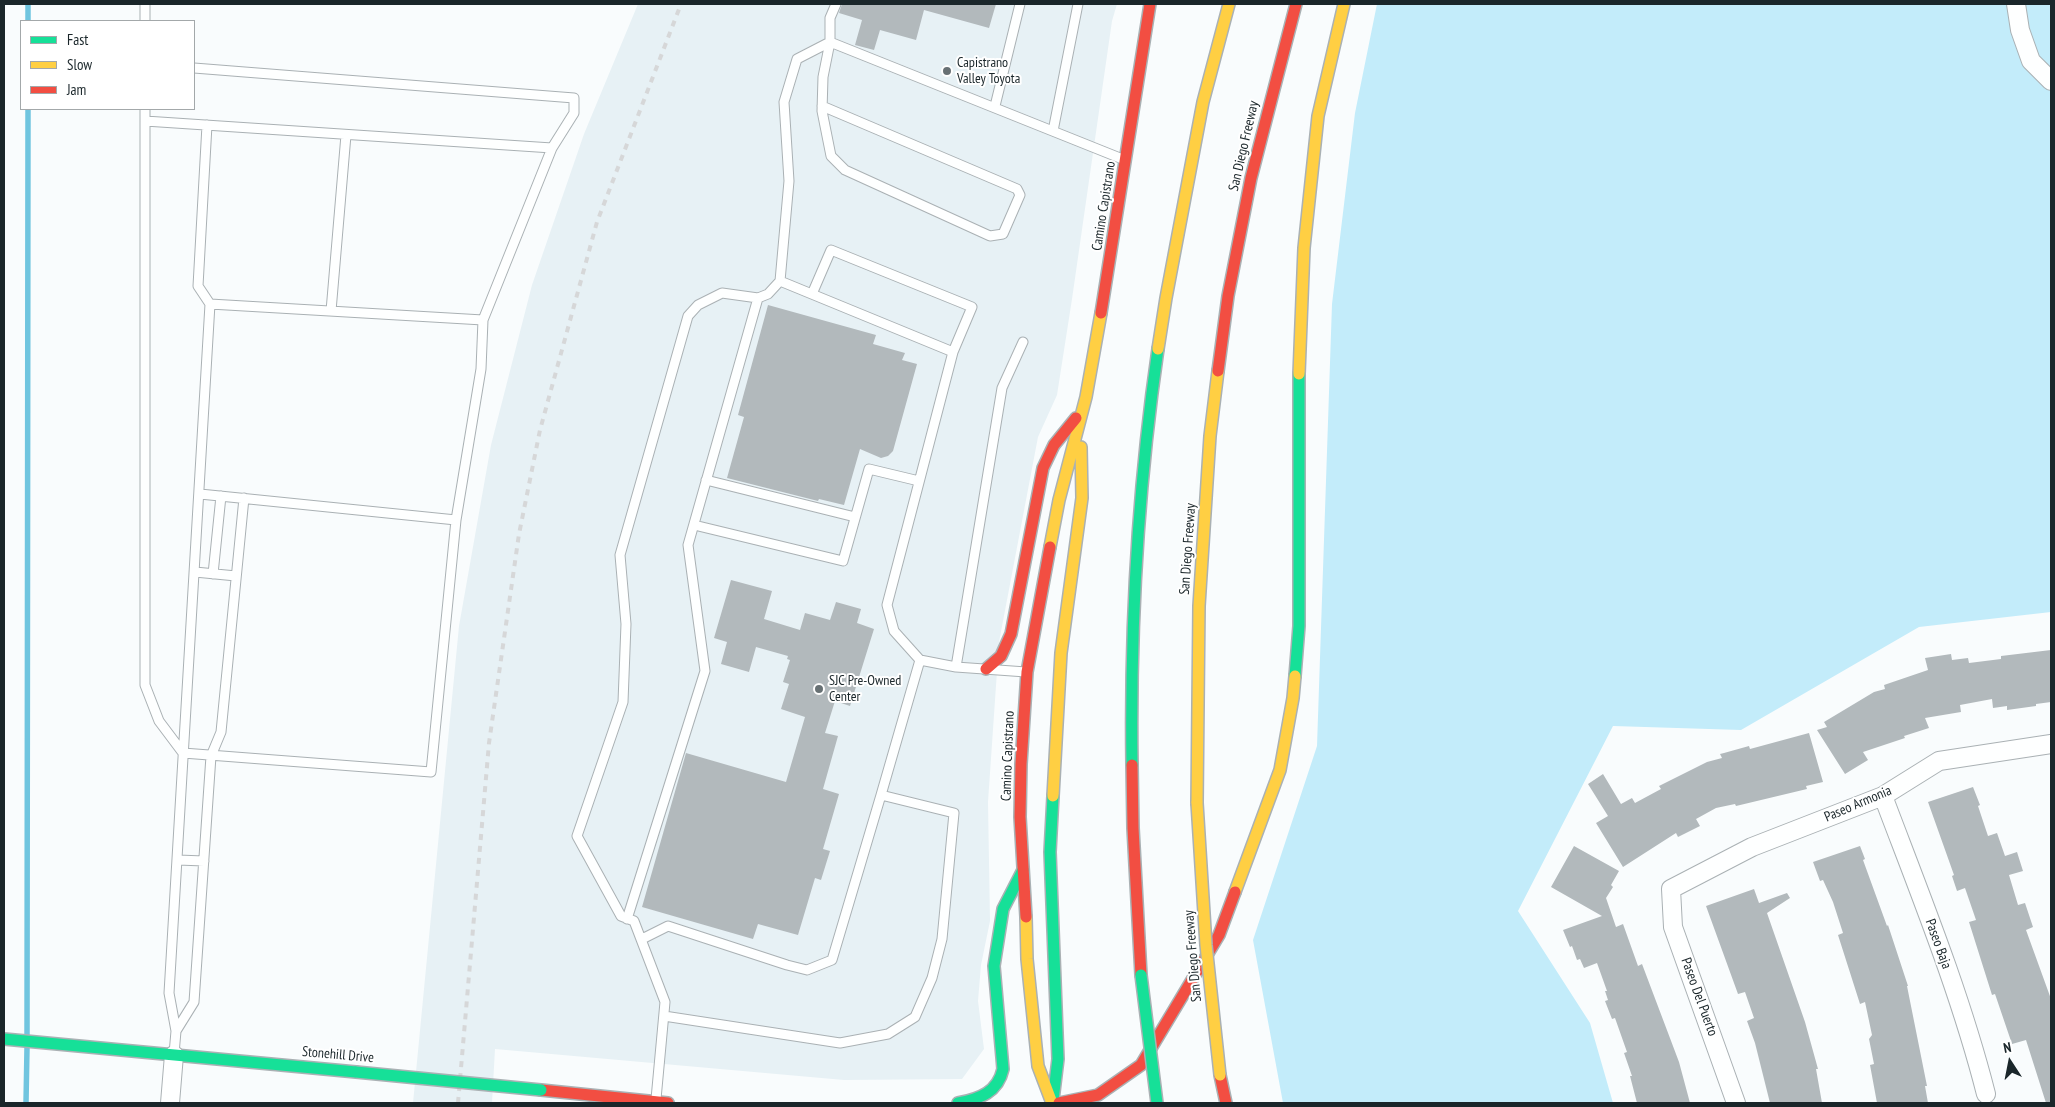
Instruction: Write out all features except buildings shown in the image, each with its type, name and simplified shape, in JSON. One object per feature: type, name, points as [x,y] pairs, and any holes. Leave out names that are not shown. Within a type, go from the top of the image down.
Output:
[{"type":"main road","name":"Camino Capistrano","points":[[1052,1103],[1038,1066],[1027,959],[1020,817],[1027,672],[1059,500],[1087,390],[1109,272],[1150,4]]},
{"type":"main road","points":[[1157,1103],[1141,975],[1133,828],[1131,694],[1137,562],[1149,412],[1166,298],[1203,102],[1229,4]]},
{"type":"main road","name":"San Diego Freeway","points":[[1226,1103],[1220,1075],[1206,945],[1196,803],[1199,606],[1210,436],[1228,296],[1251,178],[1296,4]]},
{"type":"main road","points":[[1059,1103],[1098,1095],[1126,1078],[1141,1065],[1219,935],[1265,815],[1280,770],[1293,698],[1299,626],[1299,365],[1304,248],[1318,116],[1344,4]]},
{"type":"main road","name":"Camino Capistrano","points":[[1052,1103],[1058,1059],[1050,852],[1061,653],[1082,498],[1081,412]]},
{"type":"main road","points":[[986,670],[1001,656],[1011,634],[1043,468],[1054,445],[1081,412]]},
{"type":"main road","points":[[1049,649],[1055,630],[1081,466]]},
{"type":"main road","points":[[1039,684],[1027,672],[1041,660]]},
{"type":"main road","points":[[1041,816],[1050,852]]},
{"type":"main road","points":[[958,1103],[975,1100],[993,1091],[1002,1078],[1003,1069],[994,966],[1003,909],[1024,868]]},
{"type":"main road","name":"Stonehill Drive","points":[[4,1039],[541,1090],[633,1102],[668,1103]]},
{"type":"street","points":[[2016,4],[2020,30],[2031,61],[2051,81]]},
{"type":"street","name":"Paseo Armonia","points":[[1671,889],[1752,847],[1883,796],[1939,762],[2051,744]]},
{"type":"street","name":"Paseo Baja","points":[[1883,796],[1948,970],[1973,1044],[1986,1094]]},
{"type":"street","name":"Paseo Del Puerto","points":[[1671,889],[1673,927],[1736,1103]]},
{"type":"street","points":[[170,1103],[174,1055]]},
{"type":"lane","points":[[145,4],[145,20]]},
{"type":"lane","points":[[822,106],[1017,189],[1020,195],[1003,234],[990,236],[845,170],[831,156],[822,106],[824,77],[830,42],[830,18],[836,4]]},
{"type":"lane","points":[[995,106],[1020,4]]},
{"type":"lane","points":[[1053,131],[1078,4]]},
{"type":"lane","points":[[656,1102],[665,1002],[634,921],[621,916],[577,836],[623,702],[626,624],[620,555],[688,316],[698,305],[722,293],[758,298],[768,294],[780,281],[789,180],[784,102],[797,59],[830,42],[995,106],[1126,160]]},
{"type":"lane","points":[[145,110],[145,685],[159,721],[183,753],[431,772],[456,520],[481,369],[483,320],[552,148],[574,113],[574,98],[195,68]]},
{"type":"lane","points":[[146,121],[552,148]]},
{"type":"lane","points":[[174,1055],[176,1031],[169,993],[210,304],[198,286],[207,125]]},
{"type":"lane","points":[[331,311],[346,135]]},
{"type":"lane","points":[[812,294],[831,250],[972,307],[953,352],[887,605],[894,631],[920,660],[956,667],[1027,672]]},
{"type":"lane","points":[[780,281],[953,352]]},
{"type":"lane","points":[[628,919],[705,671],[688,546],[758,298]]},
{"type":"lane","points":[[210,304],[483,320]]},
{"type":"lane","points":[[956,667],[1002,388],[1022,342]]},
{"type":"lane","points":[[694,525],[843,561],[869,469],[919,481]]},
{"type":"lane","points":[[706,480],[855,517]]},
{"type":"lane","points":[[200,494],[456,520]]},
{"type":"lane","points":[[213,574],[221,496]]},
{"type":"lane","points":[[176,1031],[194,1002],[211,756],[221,732],[244,498]]},
{"type":"lane","points":[[195,572],[236,576]]},
{"type":"lane","points":[[642,940],[668,926],[807,970],[832,960],[920,660]]},
{"type":"lane","points":[[664,1016],[840,1043],[888,1034],[915,1017],[932,978],[942,939],[954,813],[881,795]]},
{"type":"lane","points":[[178,860],[204,861]]},
{"type":"shaded area","points":[[638,4],[1117,4],[1112,21],[1057,395],[1038,437],[999,642],[988,802],[990,921],[981,965],[978,1001],[984,1049],[962,1079],[844,1080],[495,1049],[492,1103],[413,1103],[459,626],[491,445],[532,285],[584,134]]},
{"type":"shaded area","points":[[1377,4],[2051,4],[2051,612],[1919,627],[1741,730],[1613,726],[1518,911],[1590,1023],[1613,1103],[1283,1103],[1253,940],[1317,746],[1332,304],[1355,113]]},
{"type":"waterway","points":[[28,4],[28,20]]},
{"type":"waterway","points":[[27,1034],[28,110]]},
{"type":"waterway","points":[[26,1103],[27,1048]]},
{"type":"railway","points":[[458,1103],[489,743],[519,534],[540,430],[597,222],[681,4]]},
{"type":"traffic: fast","points":[[1132,765],[1132,661],[1140,504],[1158,349]]},
{"type":"traffic: fast","points":[[1295,676],[1299,626],[1299,374]]},
{"type":"traffic: fast","points":[[1053,796],[1050,852],[1058,1059],[1053,1100]]},
{"type":"traffic: fast","points":[[958,1103],[981,1097],[992,1089],[1001,1077],[1003,1069],[994,966],[1003,909],[1023,870]]},
{"type":"traffic: fast","points":[[1141,975],[1157,1103]]},
{"type":"traffic: fast","points":[[4,1039],[356,1072]]},
{"type":"traffic: fast","points":[[356,1072],[541,1090]]},
{"type":"traffic: slow","points":[[1158,349],[1203,102],[1229,4]]},
{"type":"traffic: slow","points":[[1299,374],[1304,248],[1318,116],[1344,4]]},
{"type":"traffic: slow","points":[[1050,547],[1059,500],[1086,397],[1101,313]]},
{"type":"traffic: slow","points":[[1197,803],[1199,606],[1210,436],[1218,371]]},
{"type":"traffic: slow","points":[[1053,796],[1061,653],[1082,498],[1081,447]]},
{"type":"traffic: slow","points":[[1235,892],[1280,770],[1295,676]]},
{"type":"traffic: slow","points":[[1197,803],[1206,945],[1220,1075]]},
{"type":"traffic: slow","points":[[1026,917],[1027,959],[1038,1066],[1052,1103]]},
{"type":"traffic: jam","points":[[1101,313],[1150,4]]},
{"type":"traffic: jam","points":[[1218,371],[1228,296],[1251,178],[1296,4]]},
{"type":"traffic: jam","points":[[986,669],[1001,656],[1011,634],[1043,468],[1054,445],[1076,418]]},
{"type":"traffic: jam","points":[[1026,917],[1020,817],[1021,764],[1027,672],[1050,547]]},
{"type":"traffic: jam","points":[[1132,765],[1133,828],[1141,975]]},
{"type":"traffic: jam","points":[[1059,1103],[1098,1095],[1141,1065],[1219,935],[1235,892]]},
{"type":"traffic: jam","points":[[1220,1075],[1226,1103]]},
{"type":"traffic: jam","points":[[541,1090],[668,1103]]},
{"type":"place","name":"Capistrano Valley Toyota","points":[[947,71]]},
{"type":"place","name":"SJC Pre-Owned Center","points":[[819,689]]}]
